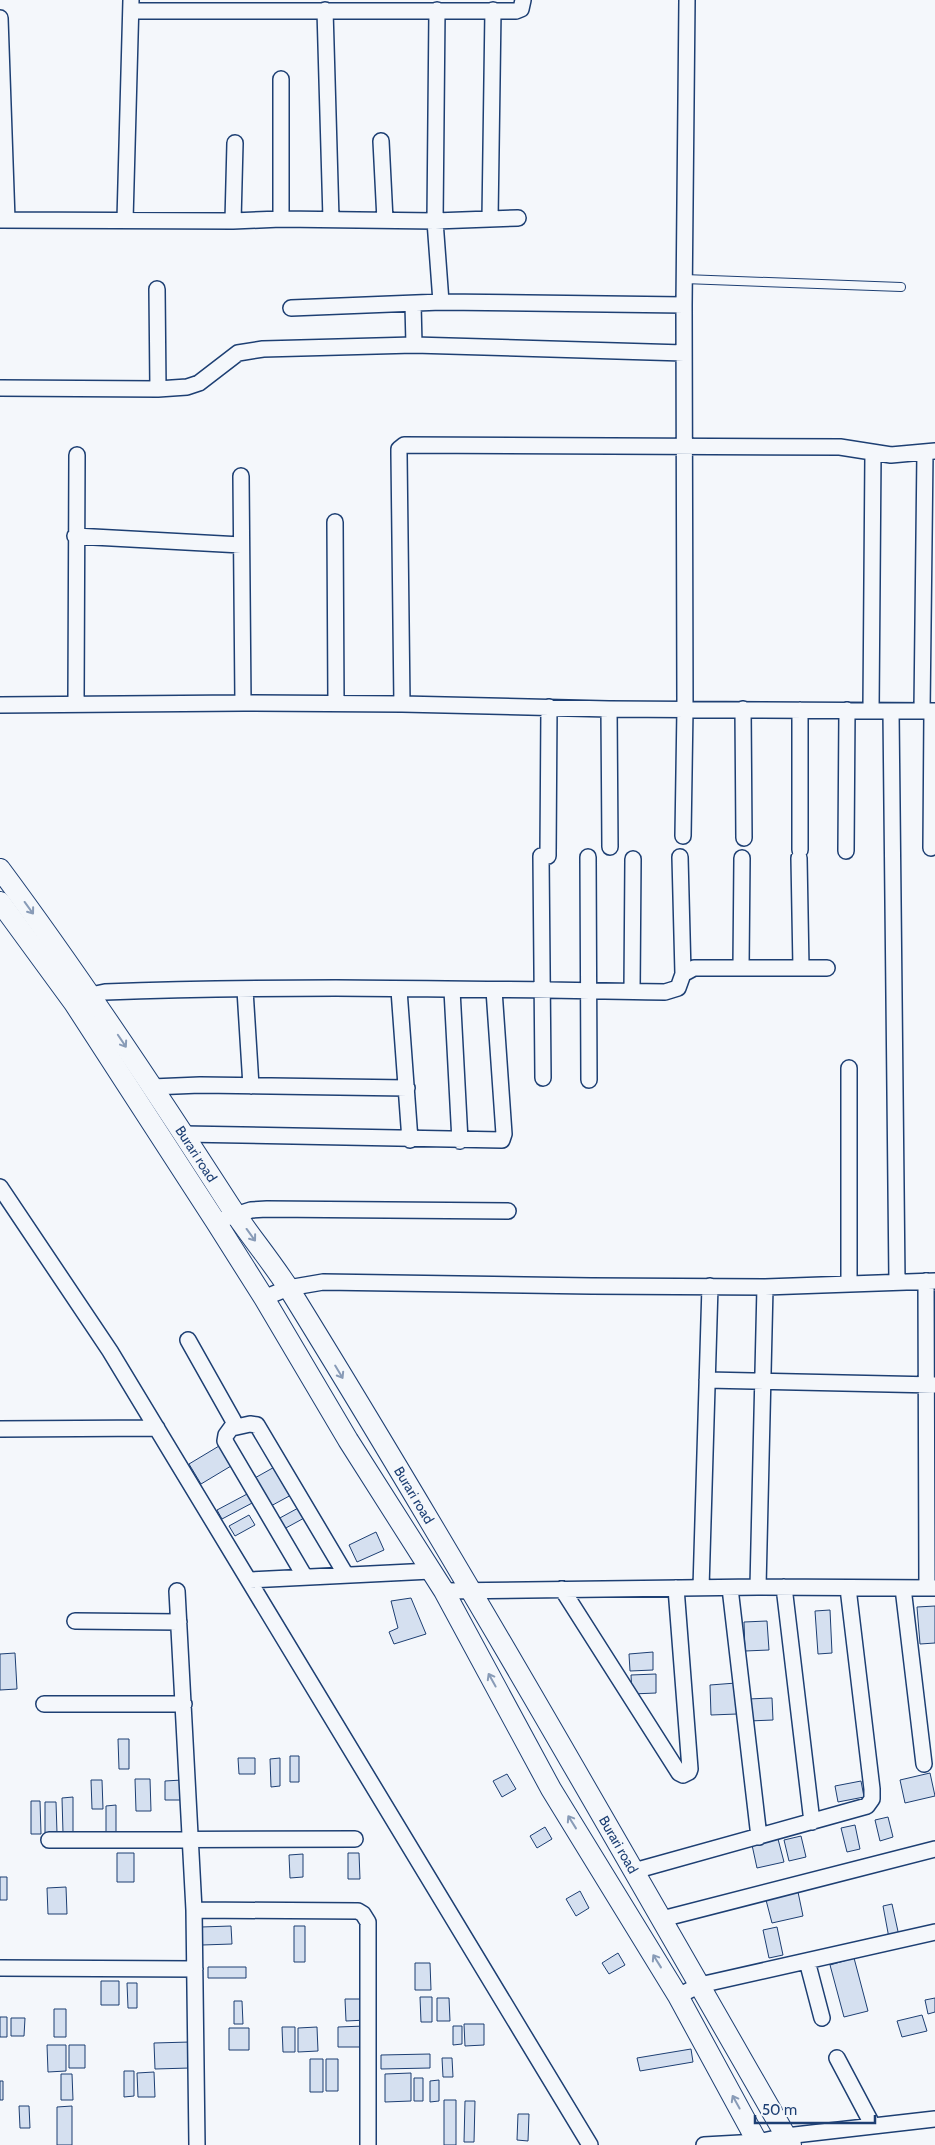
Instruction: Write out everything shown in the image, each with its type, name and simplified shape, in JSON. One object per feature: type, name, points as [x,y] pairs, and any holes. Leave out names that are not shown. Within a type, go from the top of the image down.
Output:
[{"type":"main road","name":"Burari road","points":[[0,869],[83,998],[348,1440],[444,1591],[552,1789],[678,1996],[759,2143]]},
{"type":"main road","name":"Burari road","points":[[0,902],[83,998],[152,1087],[236,1214],[288,1288],[470,1590],[662,1919],[788,2140]]},
{"type":"street","points":[[125,220],[131,5],[325,10],[516,11],[521,9],[523,0]]},
{"type":"street","points":[[683,836],[685,709],[684,279],[687,0]]},
{"type":"street","points":[[325,10],[331,219]]},
{"type":"street","points":[[437,10],[435,221],[441,302]]},
{"type":"street","points":[[490,219],[492,10]]},
{"type":"street","points":[[0,18],[3,220],[233,221],[331,219],[435,221],[518,218]]},
{"type":"street","points":[[280,219],[281,79]]},
{"type":"street","points":[[381,141],[385,220]]},
{"type":"street","points":[[233,221],[235,143]]},
{"type":"street","points":[[157,289],[158,389]]},
{"type":"street","points":[[291,308],[441,302],[684,304]]},
{"type":"street","points":[[412,304],[414,345]]},
{"type":"street","points":[[0,388],[158,389],[194,385],[232,356],[247,350],[414,345],[684,353]]},
{"type":"street","points":[[402,704],[398,454],[401,447],[412,445],[840,447],[873,453],[905,455],[930,451],[931,848]]},
{"type":"street","points":[[871,710],[873,453]]},
{"type":"street","points":[[76,703],[75,536],[77,455]]},
{"type":"street","points":[[241,476],[243,703]]},
{"type":"street","points":[[334,522],[336,704]]},
{"type":"street","points":[[75,536],[241,545]]},
{"type":"street","points":[[0,705],[76,703],[402,704],[609,709],[930,711]]},
{"type":"street","points":[[543,1078],[541,856],[548,856],[549,707]]},
{"type":"street","points":[[609,709],[610,847]]},
{"type":"street","points":[[743,709],[744,838]]},
{"type":"street","points":[[800,710],[801,968]]},
{"type":"street","points":[[846,851],[847,710]]},
{"type":"street","points":[[890,711],[897,1282]]},
{"type":"street","points":[[83,998],[119,992],[245,990],[673,990],[678,988],[684,974],[680,856]]},
{"type":"street","points":[[588,857],[588,1080]]},
{"type":"street","points":[[741,968],[742,858]]},
{"type":"street","points":[[632,991],[633,859]]},
{"type":"street","points":[[684,974],[694,968],[827,968]]},
{"type":"street","points":[[245,990],[251,1086]]},
{"type":"street","points":[[399,990],[410,1140]]},
{"type":"street","points":[[452,990],[460,1140]]},
{"type":"street","points":[[184,1134],[495,1142],[502,1140],[504,1134],[494,990]]},
{"type":"street","points":[[849,1068],[849,1283]]},
{"type":"street","points":[[152,1087],[406,1088]]},
{"type":"street","points":[[0,1187],[110,1352],[157,1428],[590,2145]]},
{"type":"street","points":[[216,1222],[251,1210],[267,1209],[508,1211]]},
{"type":"street","points":[[264,1298],[288,1288],[323,1282],[591,1286],[765,1286],[930,1281],[931,1588],[758,1587],[444,1591]]},
{"type":"street","points":[[702,1588],[710,1286]]},
{"type":"street","points":[[758,1587],[765,1286]]},
{"type":"street","points":[[188,1340],[232,1417],[234,1424],[226,1435],[225,1441],[305,1577]]},
{"type":"street","points":[[708,1380],[931,1385]]},
{"type":"street","points":[[232,1428],[250,1424],[257,1425],[346,1575]]},
{"type":"street","points":[[0,1429],[157,1428]]},
{"type":"street","points":[[250,1580],[431,1572]]},
{"type":"street","points":[[784,1587],[812,1822]]},
{"type":"street","points":[[562,1589],[679,1773],[683,1774],[689,1772],[690,1769],[676,1588]]},
{"type":"street","points":[[730,1588],[759,1836]]},
{"type":"street","points":[[634,1871],[867,1806],[872,1799],[848,1588]]},
{"type":"street","points":[[903,1588],[924,1764]]},
{"type":"street","points":[[177,1590],[194,1910],[197,2145]]},
{"type":"street","points":[[75,1621],[179,1622]]},
{"type":"street","points":[[44,1704],[184,1704]]},
{"type":"street","points":[[49,1840],[355,1839]]},
{"type":"street","points":[[662,1919],[935,1849]]},
{"type":"street","points":[[194,1910],[358,1911],[366,1918],[368,1922],[368,2145]]},
{"type":"street","points":[[678,1996],[700,1985],[935,1932]]},
{"type":"street","points":[[807,1961],[822,2018]]},
{"type":"street","points":[[0,1968],[195,1969]]},
{"type":"street","points":[[837,2058],[873,2126]]},
{"type":"street","points":[[704,2145],[788,2140],[873,2126],[935,2119]]},
{"type":"lane","points":[[684,279],[901,287]]},
{"type":"building","points":[[219,1446],[231,1466],[201,1484],[189,1464]]},
{"type":"building","points":[[278,1465],[293,1494],[269,1507],[253,1479]]},
{"type":"building","points":[[249,1493],[254,1502],[222,1519],[217,1510]]},
{"type":"building","points":[[300,1507],[306,1517],[284,1529],[278,1519]]},
{"type":"building","points":[[249,1515],[255,1525],[235,1536],[229,1526]]},
{"type":"building","points":[[376,1532],[384,1550],[357,1562],[349,1545]]},
{"type":"building","points":[[411,1598],[426,1634],[394,1644],[389,1632],[398,1628],[391,1601]]},
{"type":"building","points":[[935,1606],[935,1643],[920,1644],[917,1607]]},
{"type":"building","points":[[830,1610],[832,1653],[818,1654],[815,1611]]},
{"type":"building","points":[[767,1621],[769,1650],[745,1651],[744,1622]]},
{"type":"building","points":[[653,1652],[653,1670],[630,1671],[629,1654]]},
{"type":"building","points":[[15,1653],[17,1689],[0,1690],[0,1654]]},
{"type":"building","points":[[656,1674],[656,1693],[632,1694],[631,1675]]},
{"type":"building","points":[[736,1683],[737,1714],[711,1715],[710,1685]]},
{"type":"building","points":[[772,1698],[773,1720],[749,1721],[748,1699]]},
{"type":"building","points":[[118,1739],[129,1739],[129,1769],[119,1769]]},
{"type":"building","points":[[290,1756],[299,1756],[299,1782],[290,1782]]},
{"type":"building","points":[[238,1758],[255,1758],[255,1774],[239,1774]]},
{"type":"building","points":[[280,1758],[280,1786],[271,1787],[270,1759]]},
{"type":"building","points":[[930,1773],[935,1796],[905,1803],[900,1780]]},
{"type":"building","points":[[507,1774],[516,1789],[502,1797],[493,1781]]},
{"type":"building","points":[[135,1779],[150,1779],[151,1811],[136,1811]]},
{"type":"building","points":[[91,1780],[102,1780],[103,1809],[92,1809]]},
{"type":"building","points":[[182,1780],[183,1800],[165,1800],[165,1781]]},
{"type":"building","points":[[861,1781],[864,1797],[838,1802],[835,1786]]},
{"type":"building","points":[[73,1797],[73,1833],[63,1833],[62,1798]]},
{"type":"building","points":[[31,1801],[40,1801],[41,1834],[31,1834]]},
{"type":"building","points":[[45,1802],[56,1802],[57,1833],[45,1833]]},
{"type":"building","points":[[116,1805],[116,1834],[106,1834],[106,1806]]},
{"type":"building","points":[[888,1817],[893,1837],[880,1841],[875,1820]]},
{"type":"building","points":[[855,1825],[860,1849],[847,1852],[841,1828]]},
{"type":"building","points":[[545,1827],[552,1839],[537,1848],[530,1836]]},
{"type":"building","points":[[801,1836],[806,1857],[789,1861],[784,1840]]},
{"type":"building","points":[[778,1839],[784,1862],[757,1868],[752,1845]]},
{"type":"building","points":[[117,1853],[134,1853],[134,1882],[117,1882]]},
{"type":"building","points":[[348,1853],[359,1853],[360,1879],[348,1879]]},
{"type":"building","points":[[303,1854],[303,1877],[290,1878],[289,1855]]},
{"type":"building","points":[[0,1877],[7,1877],[7,1900],[0,1900]]},
{"type":"building","points":[[66,1887],[67,1914],[48,1914],[47,1888]]},
{"type":"building","points":[[580,1891],[589,1908],[576,1916],[566,1899]]},
{"type":"building","points":[[798,1892],[803,1916],[772,1923],[766,1900]]},
{"type":"building","points":[[892,1904],[899,1936],[889,1938],[883,1906]]},
{"type":"building","points":[[231,1926],[232,1944],[202,1945],[201,1927]]},
{"type":"building","points":[[294,1926],[305,1926],[305,1962],[294,1962]]},
{"type":"building","points":[[777,1927],[783,1955],[769,1958],[763,1930]]},
{"type":"building","points":[[618,1953],[625,1965],[609,1974],[602,1963]]},
{"type":"building","points":[[854,1958],[868,2011],[844,2017],[830,1965]]},
{"type":"building","points":[[415,1963],[430,1963],[431,1990],[415,1990]]},
{"type":"building","points":[[208,1967],[246,1967],[246,1978],[208,1978]]},
{"type":"building","points":[[101,1981],[119,1981],[119,2005],[101,2005]]},
{"type":"building","points":[[127,1983],[137,1983],[137,2008],[128,2008]]},
{"type":"building","points":[[420,1997],[432,1997],[432,2022],[421,2022]]},
{"type":"building","points":[[437,1998],[449,1998],[450,2021],[437,2021]]},
{"type":"building","points":[[935,1998],[935,2012],[928,2014],[925,2000]]},
{"type":"building","points":[[345,1999],[366,1999],[367,2020],[346,2021]]},
{"type":"building","points":[[234,2001],[242,2001],[243,2024],[234,2024]]},
{"type":"building","points":[[54,2009],[66,2009],[66,2037],[54,2037]]},
{"type":"building","points":[[922,2015],[927,2031],[902,2037],[897,2021]]},
{"type":"building","points":[[0,2017],[7,2017],[7,2037],[0,2037]]},
{"type":"building","points":[[11,2018],[25,2018],[24,2036],[11,2036]]},
{"type":"building","points":[[464,2024],[484,2024],[484,2045],[465,2046]]},
{"type":"building","points":[[365,2026],[366,2047],[338,2047],[338,2027]]},
{"type":"building","points":[[453,2026],[462,2026],[462,2044],[453,2045]]},
{"type":"building","points":[[282,2027],[295,2027],[295,2052],[283,2052]]},
{"type":"building","points":[[317,2027],[318,2051],[298,2052],[298,2028]]},
{"type":"building","points":[[229,2028],[249,2028],[249,2050],[229,2050]]},
{"type":"building","points":[[190,2042],[190,2068],[155,2069],[154,2043]]},
{"type":"building","points":[[47,2045],[66,2045],[66,2071],[48,2072]]},
{"type":"building","points":[[69,2045],[85,2045],[85,2068],[69,2068]]},
{"type":"building","points":[[691,2049],[693,2062],[640,2071],[637,2058]]},
{"type":"building","points":[[430,2054],[430,2068],[381,2069],[381,2055]]},
{"type":"building","points":[[442,2058],[452,2058],[453,2077],[443,2077]]},
{"type":"building","points":[[310,2059],[323,2059],[323,2092],[310,2092]]},
{"type":"building","points":[[326,2059],[338,2059],[338,2091],[326,2091]]},
{"type":"building","points":[[124,2071],[134,2071],[134,2096],[124,2097]]},
{"type":"building","points":[[154,2072],[155,2097],[138,2097],[137,2073]]},
{"type":"building","points":[[411,2073],[411,2101],[385,2102],[385,2074]]},
{"type":"building","points":[[61,2074],[72,2074],[73,2100],[61,2100]]},
{"type":"building","points":[[414,2078],[423,2078],[423,2101],[414,2101]]},
{"type":"building","points":[[439,2080],[439,2101],[430,2102],[430,2081]]},
{"type":"building","points":[[0,2081],[3,2081],[3,2100],[0,2100]]},
{"type":"building","points":[[444,2100],[456,2100],[456,2145],[444,2145]]},
{"type":"building","points":[[465,2101],[475,2101],[474,2142],[464,2142]]},
{"type":"building","points":[[19,2106],[29,2106],[30,2128],[20,2128]]},
{"type":"building","points":[[72,2106],[72,2145],[57,2145],[57,2107]]},
{"type":"building","points":[[518,2114],[529,2114],[528,2141],[517,2140]]}]
